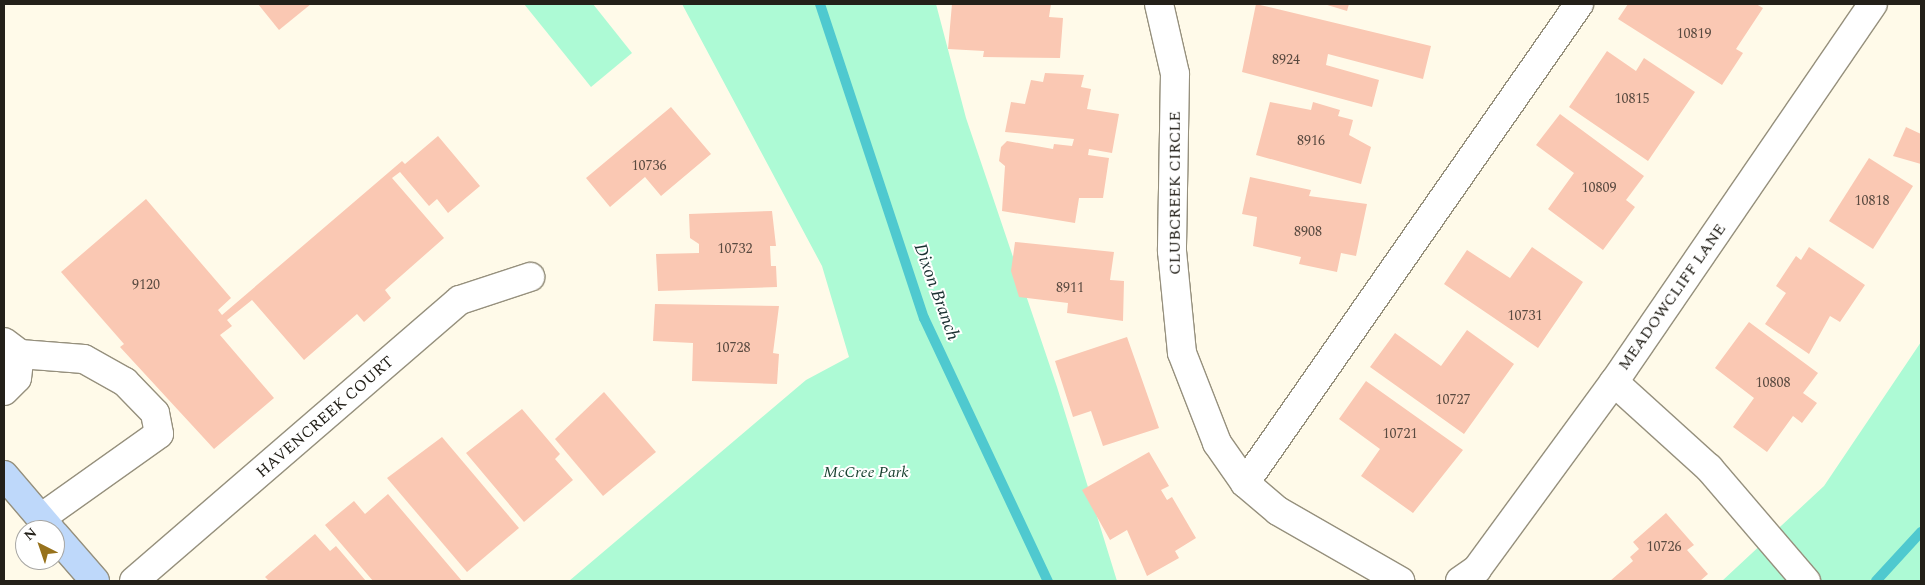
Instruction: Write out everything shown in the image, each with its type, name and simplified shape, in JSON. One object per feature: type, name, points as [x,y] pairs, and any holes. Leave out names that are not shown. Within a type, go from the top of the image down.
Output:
[{"type":"main road","points":[[4,475],[42,520]]},
{"type":"main road","points":[[65,546],[95,581]]},
{"type":"street","name":"CLUBCREEK CIRCLE","points":[[1159,4],[1174,74],[1172,251],[1182,353],[1216,443],[1245,483],[1278,511],[1400,581]]},
{"type":"street","points":[[1245,483],[1579,4]]},
{"type":"street","name":"MEADOWCLIFF LANE","points":[[1460,581],[1477,570],[1614,382],[1873,4]]},
{"type":"street","name":"HAVENCREEK COURT","points":[[134,581],[460,300],[530,277]]},
{"type":"street","points":[[4,391],[17,378],[12,348],[84,359],[125,382],[155,413],[159,434],[58,520]]},
{"type":"street","points":[[1614,382],[1709,468],[1806,581]]},
{"type":"green space","points":[[524,4],[593,4],[632,53],[591,87]]},
{"type":"green space","name":"McCree Park","points":[[682,4],[936,4],[966,118],[1057,387],[1117,581],[569,581],[806,380],[849,357],[822,266]]},
{"type":"green space","points":[[1921,342],[1921,581],[1722,581],[1824,486]]},
{"type":"building","points":[[258,4],[311,4],[279,30]]},
{"type":"building","points":[[952,4],[1051,4],[1049,17],[1063,18],[1060,58],[983,57],[984,51],[948,49]]},
{"type":"building","points":[[1256,4],[1431,46],[1423,79],[1328,54],[1326,65],[1379,80],[1372,107],[1242,72]]},
{"type":"building","points":[[1324,4],[1349,4],[1347,11]]},
{"type":"building","points":[[1628,4],[1756,4],[1763,8],[1736,49],[1743,53],[1722,85],[1618,19]]},
{"type":"building","points":[[1607,51],[1636,71],[1644,58],[1695,92],[1648,161],[1569,107]]},
{"type":"building","points":[[1045,73],[1084,75],[1081,87],[1091,89],[1087,109],[1119,114],[1112,153],[1089,149],[1088,155],[1109,158],[1103,198],[1079,198],[1075,223],[1002,211],[1005,166],[999,161],[1001,147],[1007,141],[1053,149],[1054,144],[1072,146],[1074,139],[1005,132],[1011,102],[1025,104],[1031,80],[1043,82]]},
{"type":"building","points":[[1270,102],[1311,110],[1313,102],[1340,110],[1338,116],[1353,120],[1349,135],[1371,147],[1361,184],[1256,155]]},
{"type":"building","points":[[671,107],[711,154],[661,196],[645,177],[610,207],[586,178]]},
{"type":"building","points":[[1560,114],[1644,176],[1626,200],[1635,207],[1603,250],[1548,209],[1574,173],[1536,145]]},
{"type":"building","points":[[1906,127],[1921,134],[1921,164],[1893,156]]},
{"type":"building","points":[[438,136],[480,186],[448,213],[437,199],[429,206],[400,172],[392,178],[444,238],[385,290],[391,298],[364,322],[357,314],[304,360],[252,300],[227,320],[232,326],[220,335],[274,398],[214,449],[120,347],[124,344],[61,272],[146,199],[231,298],[218,310],[222,315],[402,161],[405,164]]},
{"type":"building","points":[[1869,158],[1913,186],[1873,249],[1829,221]]},
{"type":"building","points":[[1250,177],[1311,190],[1309,196],[1367,204],[1356,256],[1341,253],[1337,272],[1299,264],[1301,257],[1253,246],[1257,217],[1242,214]]},
{"type":"building","points":[[772,211],[776,246],[770,246],[771,266],[776,266],[777,287],[658,291],[656,254],[699,253],[699,244],[690,238],[689,214]]},
{"type":"building","points":[[1015,242],[1114,252],[1110,280],[1124,281],[1123,321],[1067,313],[1068,303],[1019,297],[1011,271]]},
{"type":"building","points":[[1532,247],[1583,282],[1538,348],[1444,284],[1467,250],[1510,278]]},
{"type":"building","points":[[1809,247],[1865,285],[1840,322],[1830,316],[1809,354],[1765,324],[1786,293],[1776,286],[1796,256],[1801,260]]},
{"type":"building","points":[[655,304],[779,306],[773,353],[779,354],[777,384],[692,381],[693,343],[653,341]]},
{"type":"building","points":[[1749,322],[1818,373],[1803,393],[1817,403],[1802,423],[1793,416],[1767,452],[1733,427],[1754,398],[1715,368]]},
{"type":"building","points":[[1467,330],[1514,364],[1464,434],[1370,367],[1395,333],[1441,366]]},
{"type":"building","points":[[1127,337],[1159,428],[1103,446],[1091,411],[1073,417],[1055,361]]},
{"type":"building","points":[[1366,381],[1463,450],[1413,513],[1361,476],[1380,449],[1339,419]]},
{"type":"building","points":[[604,392],[656,452],[603,496],[555,439]]},
{"type":"building","points":[[522,409],[560,454],[555,459],[573,480],[524,522],[466,453]]},
{"type":"building","points":[[442,437],[519,528],[467,572],[387,478]]},
{"type":"building","points":[[1149,452],[1169,486],[1161,490],[1167,500],[1172,497],[1196,538],[1175,551],[1179,558],[1147,576],[1127,530],[1110,540],[1082,490]]},
{"type":"building","points":[[388,494],[462,581],[373,581],[325,525],[354,501],[365,514]]},
{"type":"building","points":[[1666,513],[1694,545],[1687,550],[1708,574],[1700,581],[1610,581],[1633,561],[1630,557],[1639,549],[1633,542]]},
{"type":"building","points":[[315,534],[330,551],[336,546],[366,581],[269,581],[265,577]]},
{"type":"waterway","name":"Dixon Branch","points":[[820,4],[924,318],[1048,581]]},
{"type":"waterway","points":[[1876,581],[1921,532]]}]
